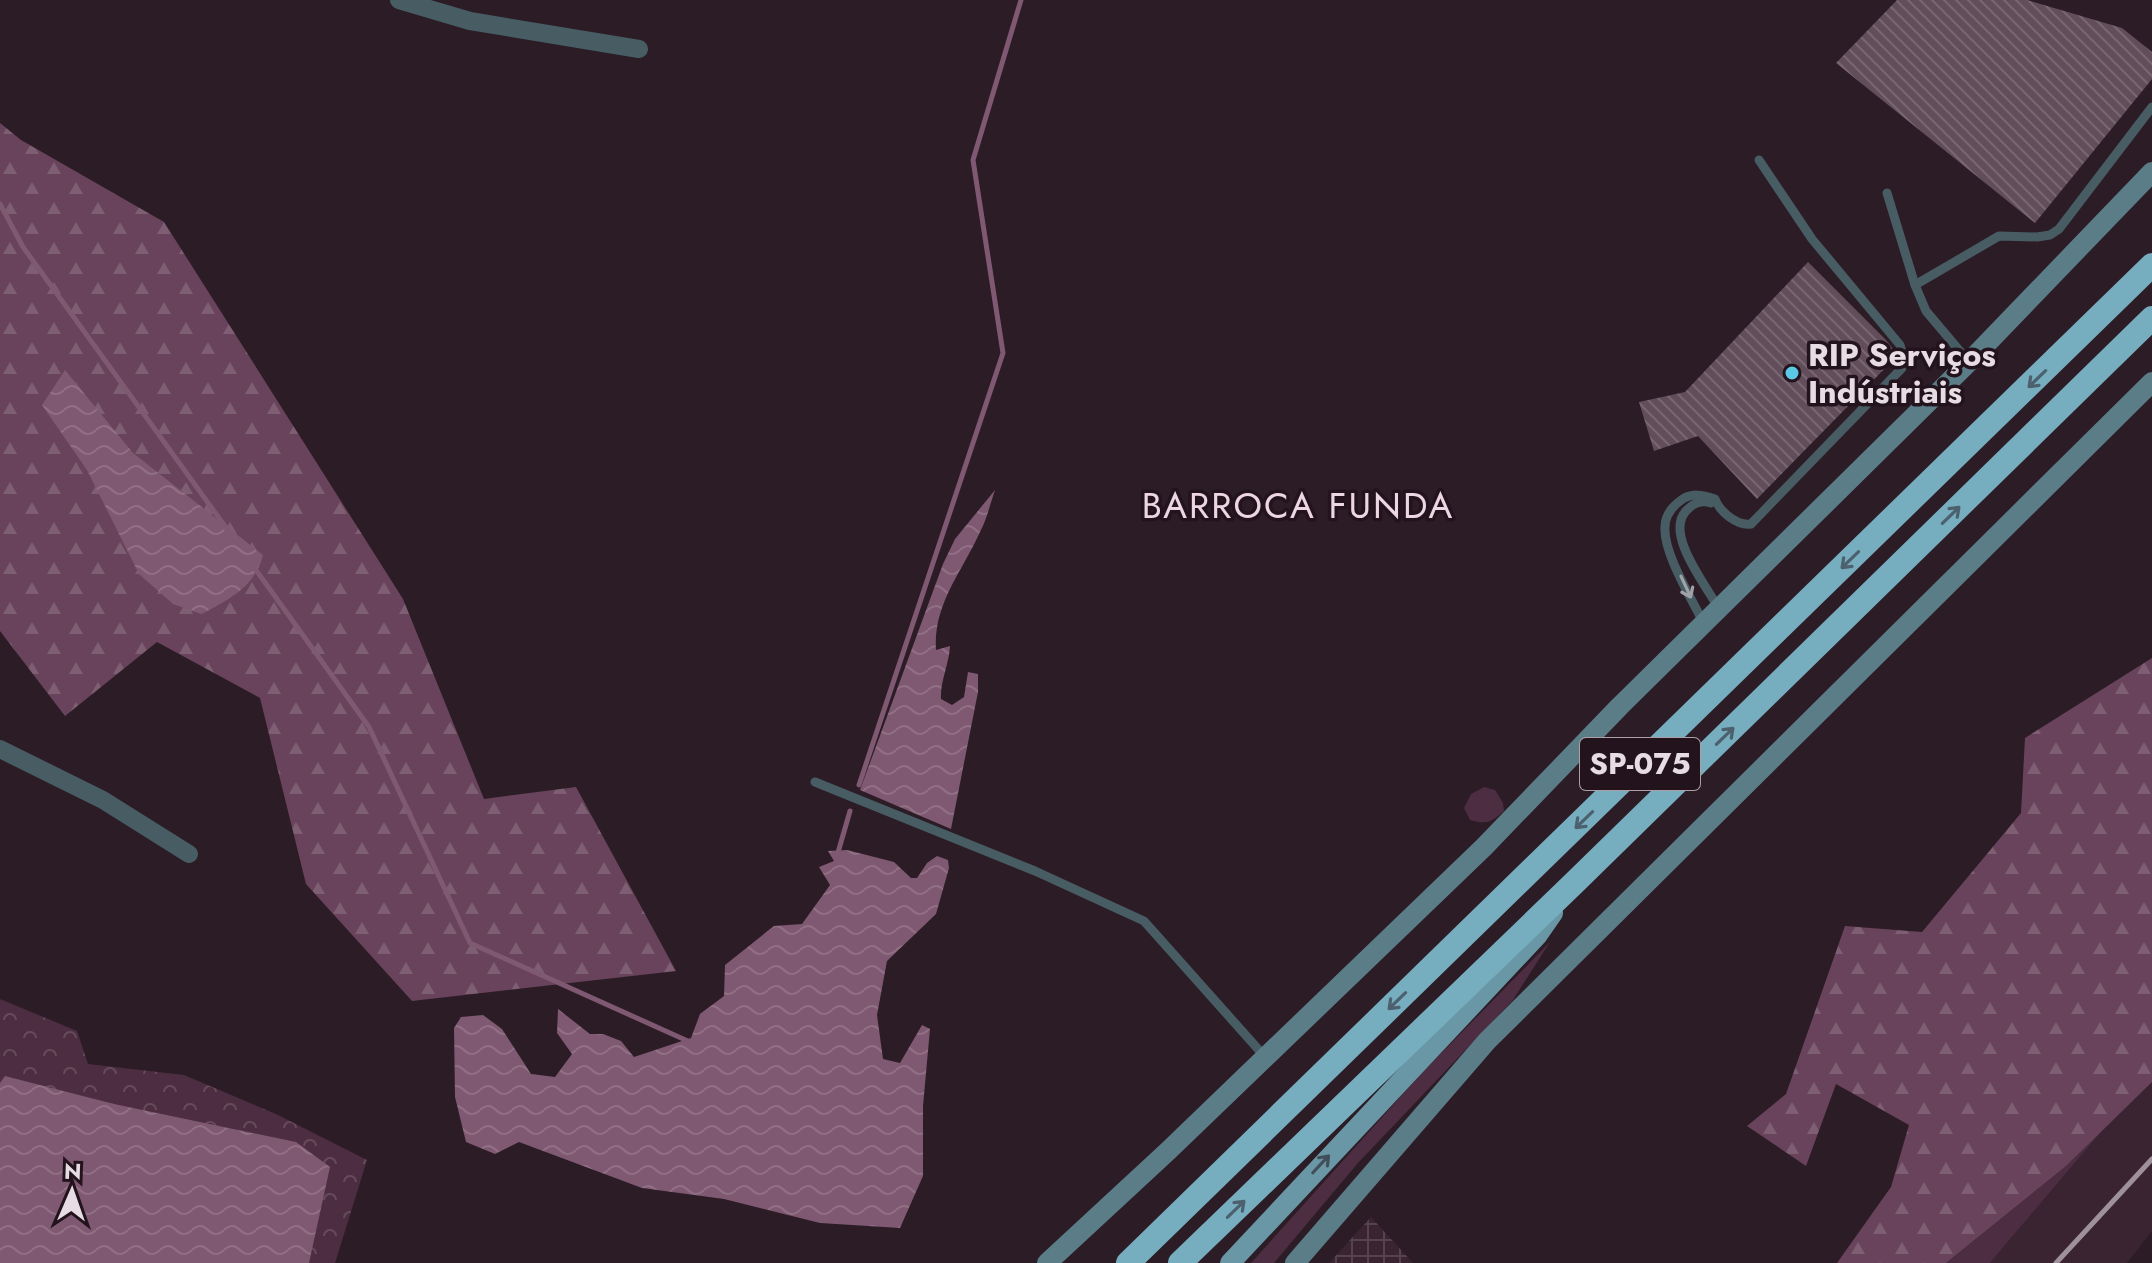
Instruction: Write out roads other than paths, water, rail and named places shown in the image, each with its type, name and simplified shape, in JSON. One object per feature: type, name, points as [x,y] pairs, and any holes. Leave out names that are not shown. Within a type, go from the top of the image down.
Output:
[{"type":"highway","points":[[2070,346],[2086,322],[2152,250]]},
{"type":"highway","name":"SP-075","points":[[1128,1263],[2152,265]]},
{"type":"highway","name":"SP-075","points":[[1180,1263],[2152,318]]},
{"type":"main road","points":[[1047,1263],[1266,1058],[1484,847],[1969,362],[2152,172]]},
{"type":"main road","points":[[1295,1263],[1487,1041],[2152,382]]},
{"type":"main road","points":[[1230,1263],[1537,936],[1572,885]]},
{"type":"street","points":[[399,0],[470,21],[639,49]]},
{"type":"street","points":[[0,749],[103,800],[189,854]]},
{"type":"lane","points":[[1915,285],[1999,236],[2037,237],[2050,235],[2059,229],[2152,107]]},
{"type":"lane","points":[[1719,609],[1682,545],[1679,519],[1694,504],[1704,500],[1718,506],[1738,523],[1744,525],[1755,521],[1775,496],[1902,368],[1904,359],[1900,345],[1812,239],[1759,160]]},
{"type":"lane","points":[[1887,193],[1926,311],[1969,362]]},
{"type":"lane","points":[[1704,624],[1669,549],[1664,529],[1667,516],[1684,498],[1705,496],[1715,499],[1718,506]]},
{"type":"lane","points":[[815,782],[1035,871],[1144,921],[1266,1058]]},
{"type":"water","points":[[65,370],[133,453],[263,555],[254,575],[239,591],[201,614],[173,604],[139,574],[87,470],[42,405]]},
{"type":"water","points":[[995,490],[982,527],[944,603],[936,633],[936,650],[950,646],[941,699],[952,705],[964,697],[968,672],[978,674],[978,692],[951,829],[860,790],[943,564],[955,539]]},
{"type":"water","points":[[847,850],[894,862],[911,878],[917,878],[927,863],[937,856],[948,860],[949,868],[936,914],[887,961],[877,1015],[883,1059],[900,1063],[922,1025],[930,1029],[923,1106],[923,1176],[900,1228],[820,1223],[724,1199],[642,1188],[519,1142],[495,1154],[466,1142],[455,1097],[454,1028],[461,1017],[483,1015],[502,1029],[531,1074],[555,1077],[572,1054],[557,1033],[558,1009],[590,1034],[603,1034],[621,1041],[634,1057],[691,1038],[700,1014],[724,996],[725,965],[774,926],[802,924],[830,885],[819,867],[834,861],[828,851]]},
{"type":"water","points":[[5,1076],[114,1104],[296,1142],[330,1167],[309,1263],[0,1263],[0,1083]]},
{"type":"waterway","points":[[859,785],[1003,353],[973,160],[1021,0]]},
{"type":"waterway","points":[[0,204],[23,247],[227,529]]},
{"type":"waterway","points":[[256,570],[369,727],[470,943],[690,1042]]},
{"type":"waterway","points":[[837,856],[850,811]]},
{"type":"railway","points":[[2056,1263],[2152,1159]]},
{"type":"place","name":"RIP Serviços Indústriais","points":[[1792,373]]},
{"type":"district","name":"BARROCA FUNDA","points":[[1298,505]]}]
